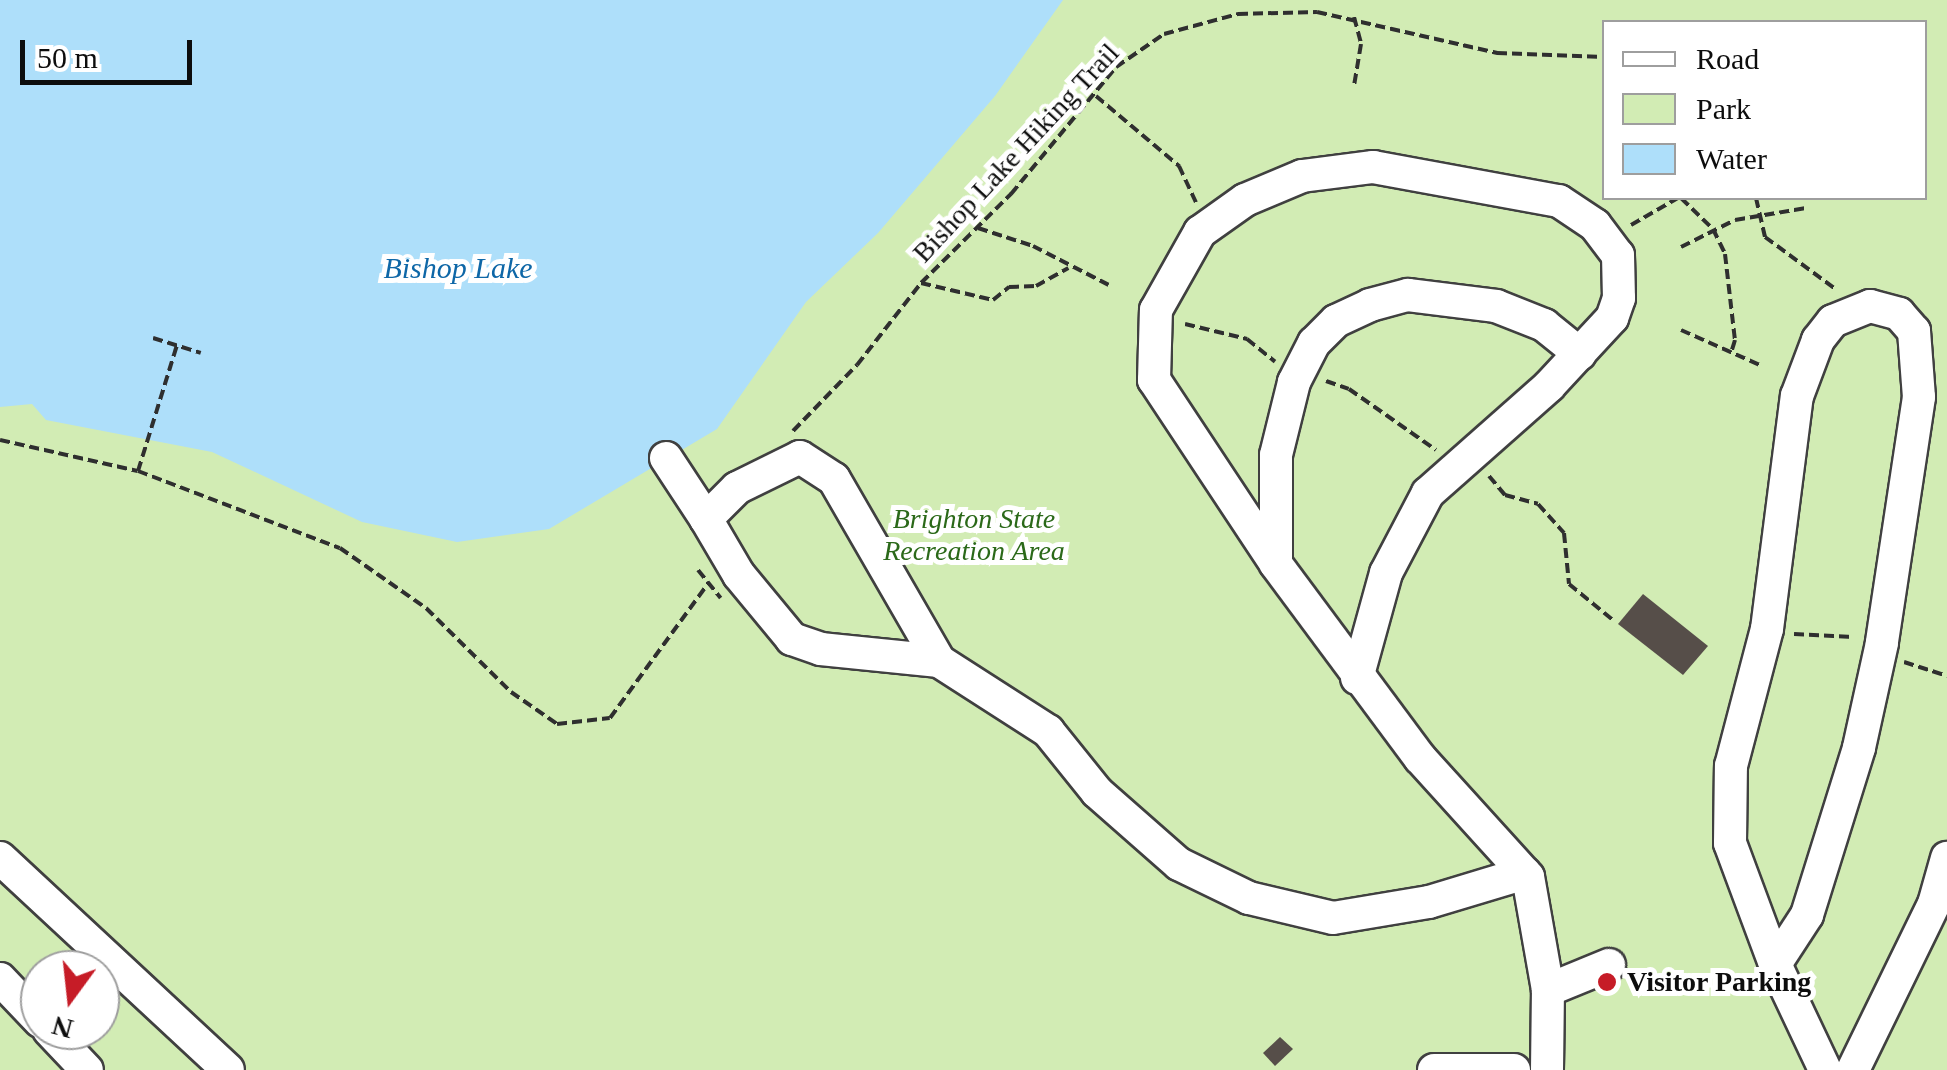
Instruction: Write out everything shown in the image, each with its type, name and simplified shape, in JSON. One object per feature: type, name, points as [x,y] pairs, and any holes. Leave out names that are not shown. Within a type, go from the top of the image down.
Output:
[{"type":"street","points":[[1357,678],[1386,572],[1428,493],[1599,337],[1619,298],[1618,255],[1608,238],[1559,201],[1373,167],[1302,176],[1245,200],[1200,232],[1166,284],[1156,310],[1154,380],[1357,678],[1525,874],[1548,990],[1547,1070]]},
{"type":"street","points":[[1276,564],[1276,455],[1298,372],[1336,321],[1408,295],[1454,297],[1544,326],[1580,354]]},
{"type":"street","points":[[1775,964],[1807,915],[1881,649],[1920,363],[1914,331],[1899,314],[1870,306],[1851,310],[1818,340],[1798,396],[1767,629],[1731,766],[1727,805],[1730,843],[1760,931],[1775,964],[1825,1070]]},
{"type":"street","points":[[706,518],[737,488],[772,467],[800,457],[834,480],[939,661]]},
{"type":"street","points":[[666,458],[706,518],[720,574],[792,639],[821,649],[939,661],[1048,731],[1097,792],[1179,864],[1249,898],[1333,918],[1429,902],[1525,874]]},
{"type":"street","points":[[1317,622],[1372,623]]},
{"type":"street","points":[[0,858],[228,1070]]},
{"type":"street","points":[[1853,1070],[1934,904],[1947,858]]},
{"type":"street","points":[[1760,931],[1807,915]]},
{"type":"street","points":[[1548,990],[1608,964]]},
{"type":"street","points":[[0,979],[20,1000]]},
{"type":"street","points":[[68,1050],[87,1070]]},
{"type":"street","points":[[1434,1070],[1514,1070]]},
{"type":"path","name":"Bishop Lake Hiking Trail","points":[[772,467],[794,429],[857,365],[921,283],[1096,96],[1116,67],[1164,34],[1277,10],[1354,17],[1497,53],[1602,58]]},
{"type":"path","points":[[1354,17],[1361,44],[1354,86]]},
{"type":"path","points":[[1096,96],[1178,166],[1190,194],[1216,221]]},
{"type":"path","points":[[1608,238],[1676,200]]},
{"type":"path","points":[[1682,200],[1713,229],[1729,271],[1731,353]]},
{"type":"path","points":[[1757,200],[1766,236],[1781,254],[1828,280],[1851,310]]},
{"type":"path","points":[[1681,247],[1713,229],[1762,212],[1806,208]]},
{"type":"path","points":[[976,228],[1033,246],[1068,268],[1110,285]]},
{"type":"path","points":[[921,283],[994,300],[1009,287],[1036,286],[1068,268]]},
{"type":"path","points":[[1681,330],[1762,366]]},
{"type":"path","points":[[153,338],[201,353]]},
{"type":"path","points":[[138,471],[177,345]]},
{"type":"path","points":[[0,440],[138,471],[340,548],[426,608],[511,692],[557,724],[610,718],[720,574],[698,570]]},
{"type":"path","points":[[1471,453],[1504,495],[1538,504],[1564,532],[1568,584],[1614,621]]},
{"type":"path","points":[[1767,629],[1881,649],[1947,676]]},
{"type":"green space","name":"Brighton State Recreation Area","points":[[0,0],[1947,0],[1947,1070],[0,1070]]},
{"type":"water","name":"Bishop Lake","points":[[0,0],[1063,0],[995,96],[878,233],[806,302],[717,429],[549,529],[457,542],[362,522],[212,452],[46,420],[32,404],[0,407]]},
{"type":"building","points":[[1643,594],[1708,646],[1683,675],[1618,624]]},
{"type":"building","points":[[1280,1037],[1293,1049],[1275,1066],[1263,1053]]},
{"type":"place","name":"Visitor Parking","points":[[1607,982]]}]
